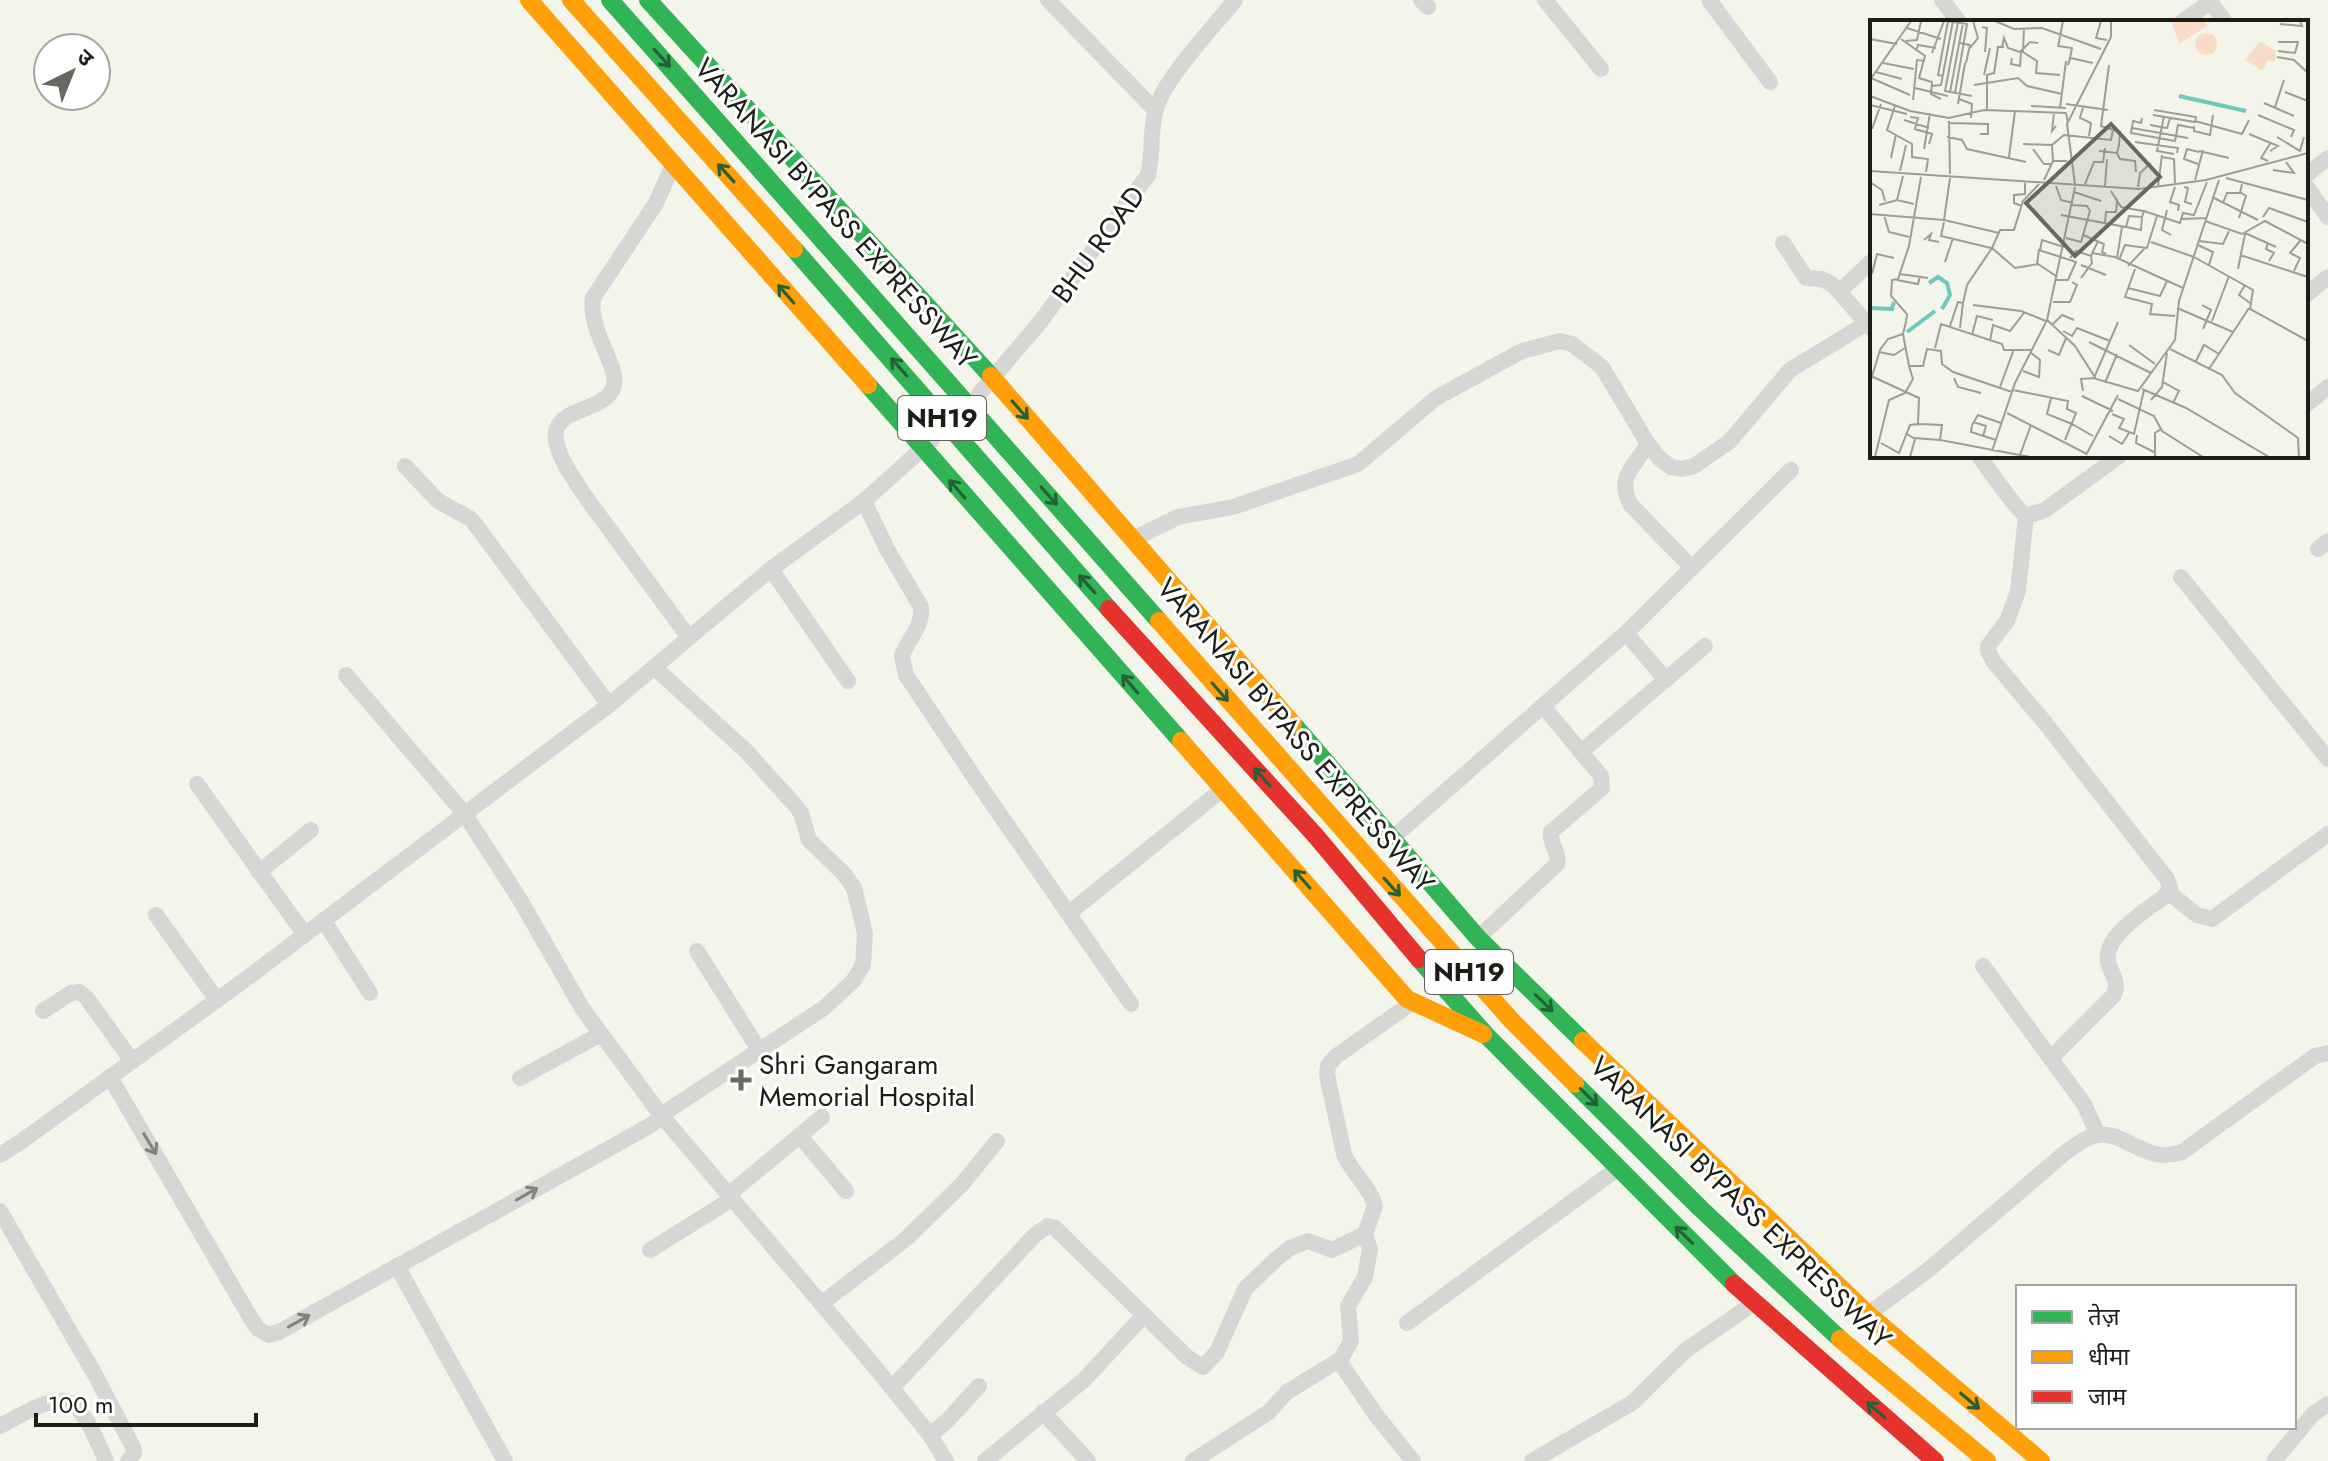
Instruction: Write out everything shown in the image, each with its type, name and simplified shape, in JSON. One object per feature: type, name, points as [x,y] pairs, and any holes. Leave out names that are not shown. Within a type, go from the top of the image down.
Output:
[{"type":"main road","points":[[529,0],[673,165],[927,445],[1407,999],[1486,1035]]},
{"type":"main road","name":"VARANASI BYPASS EXPRESSWAY","points":[[571,0],[851,312],[1073,569],[1315,835],[1399,937],[1486,1035],[1754,1303],[1935,1461]]},
{"type":"main road","name":"VARANASI BYPASS EXPRESSWAY","points":[[610,0],[1511,1020],[1701,1209],[1847,1345],[1987,1461]]},
{"type":"main road","points":[[648,0],[994,379],[1478,938],[1868,1314],[2041,1461]]},
{"type":"street","points":[[1048,0],[1155,110]]},
{"type":"street","name":"BHU ROAD","points":[[979,394],[1041,321],[1148,175],[1155,110],[1166,87],[1235,0]]},
{"type":"street","points":[[1545,0],[1601,69]]},
{"type":"street","points":[[1709,0],[1770,82]]},
{"type":"street","points":[[1942,0],[1957,20]]},
{"type":"street","points":[[2185,20],[2209,1],[2223,20]]},
{"type":"street","points":[[2308,173],[2328,158]]},
{"type":"street","points":[[673,165],[656,203],[593,298],[591,311],[594,326],[615,377],[614,387],[604,398],[564,419],[556,433],[574,480],[689,638]]},
{"type":"street","points":[[2308,189],[2328,217]]},
{"type":"street","points":[[1133,539],[1178,517],[1233,507],[1358,464],[1436,398],[1522,351],[1548,342],[1572,344],[1602,367],[1659,458],[1671,467],[1682,469],[1694,466],[1729,442],[1790,370],[1870,324],[1827,280],[1806,278],[1783,243]]},
{"type":"street","points":[[1840,291],[1870,263]]},
{"type":"street","points":[[2308,293],[2328,277]]},
{"type":"street","points":[[2308,403],[2328,387]]},
{"type":"street","points":[[1648,444],[1627,476],[1624,492],[1631,505],[1692,568]]},
{"type":"street","points":[[0,1155],[324,921],[609,705],[771,569],[864,501],[927,445]]},
{"type":"street","points":[[1981,458],[2019,511],[2026,516]]},
{"type":"street","points":[[2026,516],[2045,510],[2116,458]]},
{"type":"street","points":[[405,466],[438,501],[471,519],[609,705]]},
{"type":"street","points":[[1390,840],[1626,633],[1791,470]]},
{"type":"street","points":[[864,501],[887,549],[921,607],[918,629],[902,656],[906,675],[1131,1004]]},
{"type":"street","points":[[2026,516],[2018,591],[2007,621],[1988,646],[1988,651],[2167,879],[2168,892],[2197,915],[2212,919],[2328,834]]},
{"type":"street","points":[[771,569],[848,681]]},
{"type":"street","points":[[2181,577],[2324,747]]},
{"type":"street","points":[[1626,633],[1666,680]]},
{"type":"street","points":[[1582,751],[1705,646]]},
{"type":"street","points":[[110,1077],[258,1329],[269,1335],[653,1124],[661,1115],[824,1008],[858,974],[865,950],[859,902],[850,881],[809,840],[801,813],[746,751],[654,667]]},
{"type":"street","points":[[346,675],[464,813],[519,898],[565,979],[661,1115],[892,1388],[930,1435],[946,1461]]},
{"type":"street","points":[[1478,938],[1557,864],[1551,832],[1602,788],[1601,776],[1543,706]]},
{"type":"street","points":[[197,784],[305,935]]},
{"type":"street","points":[[1069,913],[1223,789]]},
{"type":"street","points":[[259,872],[311,830]]},
{"type":"street","points":[[2051,1058],[2114,995],[2117,984],[2107,956],[2112,941],[2168,892]]},
{"type":"street","points":[[156,915],[217,1000]]},
{"type":"street","points":[[324,921],[370,993]]},
{"type":"street","points":[[697,951],[759,1050]]},
{"type":"street","points":[[1983,966],[2084,1104],[2098,1135]]},
{"type":"street","points":[[43,1011],[71,993],[79,992],[86,997],[132,1061]]},
{"type":"street","points":[[1193,1461],[1269,1412],[1287,1392],[1341,1359],[1351,1341],[1348,1306],[1365,1277],[1370,1257],[1365,1234],[1375,1206],[1344,1154],[1327,1075],[1328,1066],[1346,1048],[1413,1002]]},
{"type":"street","points":[[520,1078],[601,1034]]},
{"type":"street","points":[[1868,1314],[1927,1271],[2066,1152],[2089,1137],[2098,1135],[2126,1141],[2160,1157],[2182,1152],[2315,1056],[2328,1053]]},
{"type":"street","points":[[650,1250],[730,1197],[822,1117]]},
{"type":"street","points":[[800,1136],[846,1191]]},
{"type":"street","points":[[821,1304],[907,1238],[963,1183],[997,1141]]},
{"type":"street","points":[[1407,1323],[1617,1169]]},
{"type":"street","points":[[0,1211],[116,1412],[133,1447],[134,1453],[128,1461]]},
{"type":"street","points":[[892,1388],[1035,1235],[1048,1226],[1055,1228],[1187,1357],[1203,1367],[1217,1352],[1245,1289],[1290,1248],[1308,1241],[1332,1250],[1365,1234]]},
{"type":"street","points":[[397,1266],[505,1461]]},
{"type":"street","points":[[1532,1461],[1632,1403],[1686,1350],[1754,1303]]},
{"type":"street","points":[[985,1461],[1085,1379],[1144,1315]]},
{"type":"street","points":[[1341,1359],[1341,1364],[1376,1415],[1413,1461]]},
{"type":"street","points":[[930,1435],[979,1386]]},
{"type":"street","points":[[0,1426],[42,1403],[62,1398],[82,1414],[106,1461]]},
{"type":"street","points":[[2274,1461],[2313,1414],[2328,1404]]},
{"type":"street","points":[[1043,1412],[1088,1461]]},
{"type":"traffic: fast","points":[[610,0],[1159,621]]},
{"type":"traffic: fast","points":[[648,0],[991,376]]},
{"type":"traffic: fast","points":[[794,249],[1109,609]]},
{"type":"traffic: fast","points":[[868,385],[1181,741]]},
{"type":"traffic: fast","points":[[1293,724],[1478,938],[1583,1041]]},
{"type":"traffic: fast","points":[[1419,959],[1486,1035],[1734,1284]]},
{"type":"traffic: fast","points":[[1575,1084],[1701,1209],[1840,1339]]},
{"type":"traffic: slow","points":[[529,0],[868,385]]},
{"type":"traffic: slow","points":[[571,0],[794,249]]},
{"type":"traffic: slow","points":[[991,376],[1293,724]]},
{"type":"traffic: slow","points":[[1159,621],[1511,1020],[1575,1084]]},
{"type":"traffic: slow","points":[[1181,741],[1407,999],[1483,1034]]},
{"type":"traffic: slow","points":[[1583,1041],[1868,1314],[2041,1461]]},
{"type":"traffic: slow","points":[[1840,1339],[1987,1461]]},
{"type":"traffic: jam","points":[[1109,609],[1315,835],[1419,959]]},
{"type":"traffic: jam","points":[[1734,1284],[1935,1461]]},
{"type":"place","name":"Shri Gangaram Memorial Hospital","points":[[741,1080]]}]
